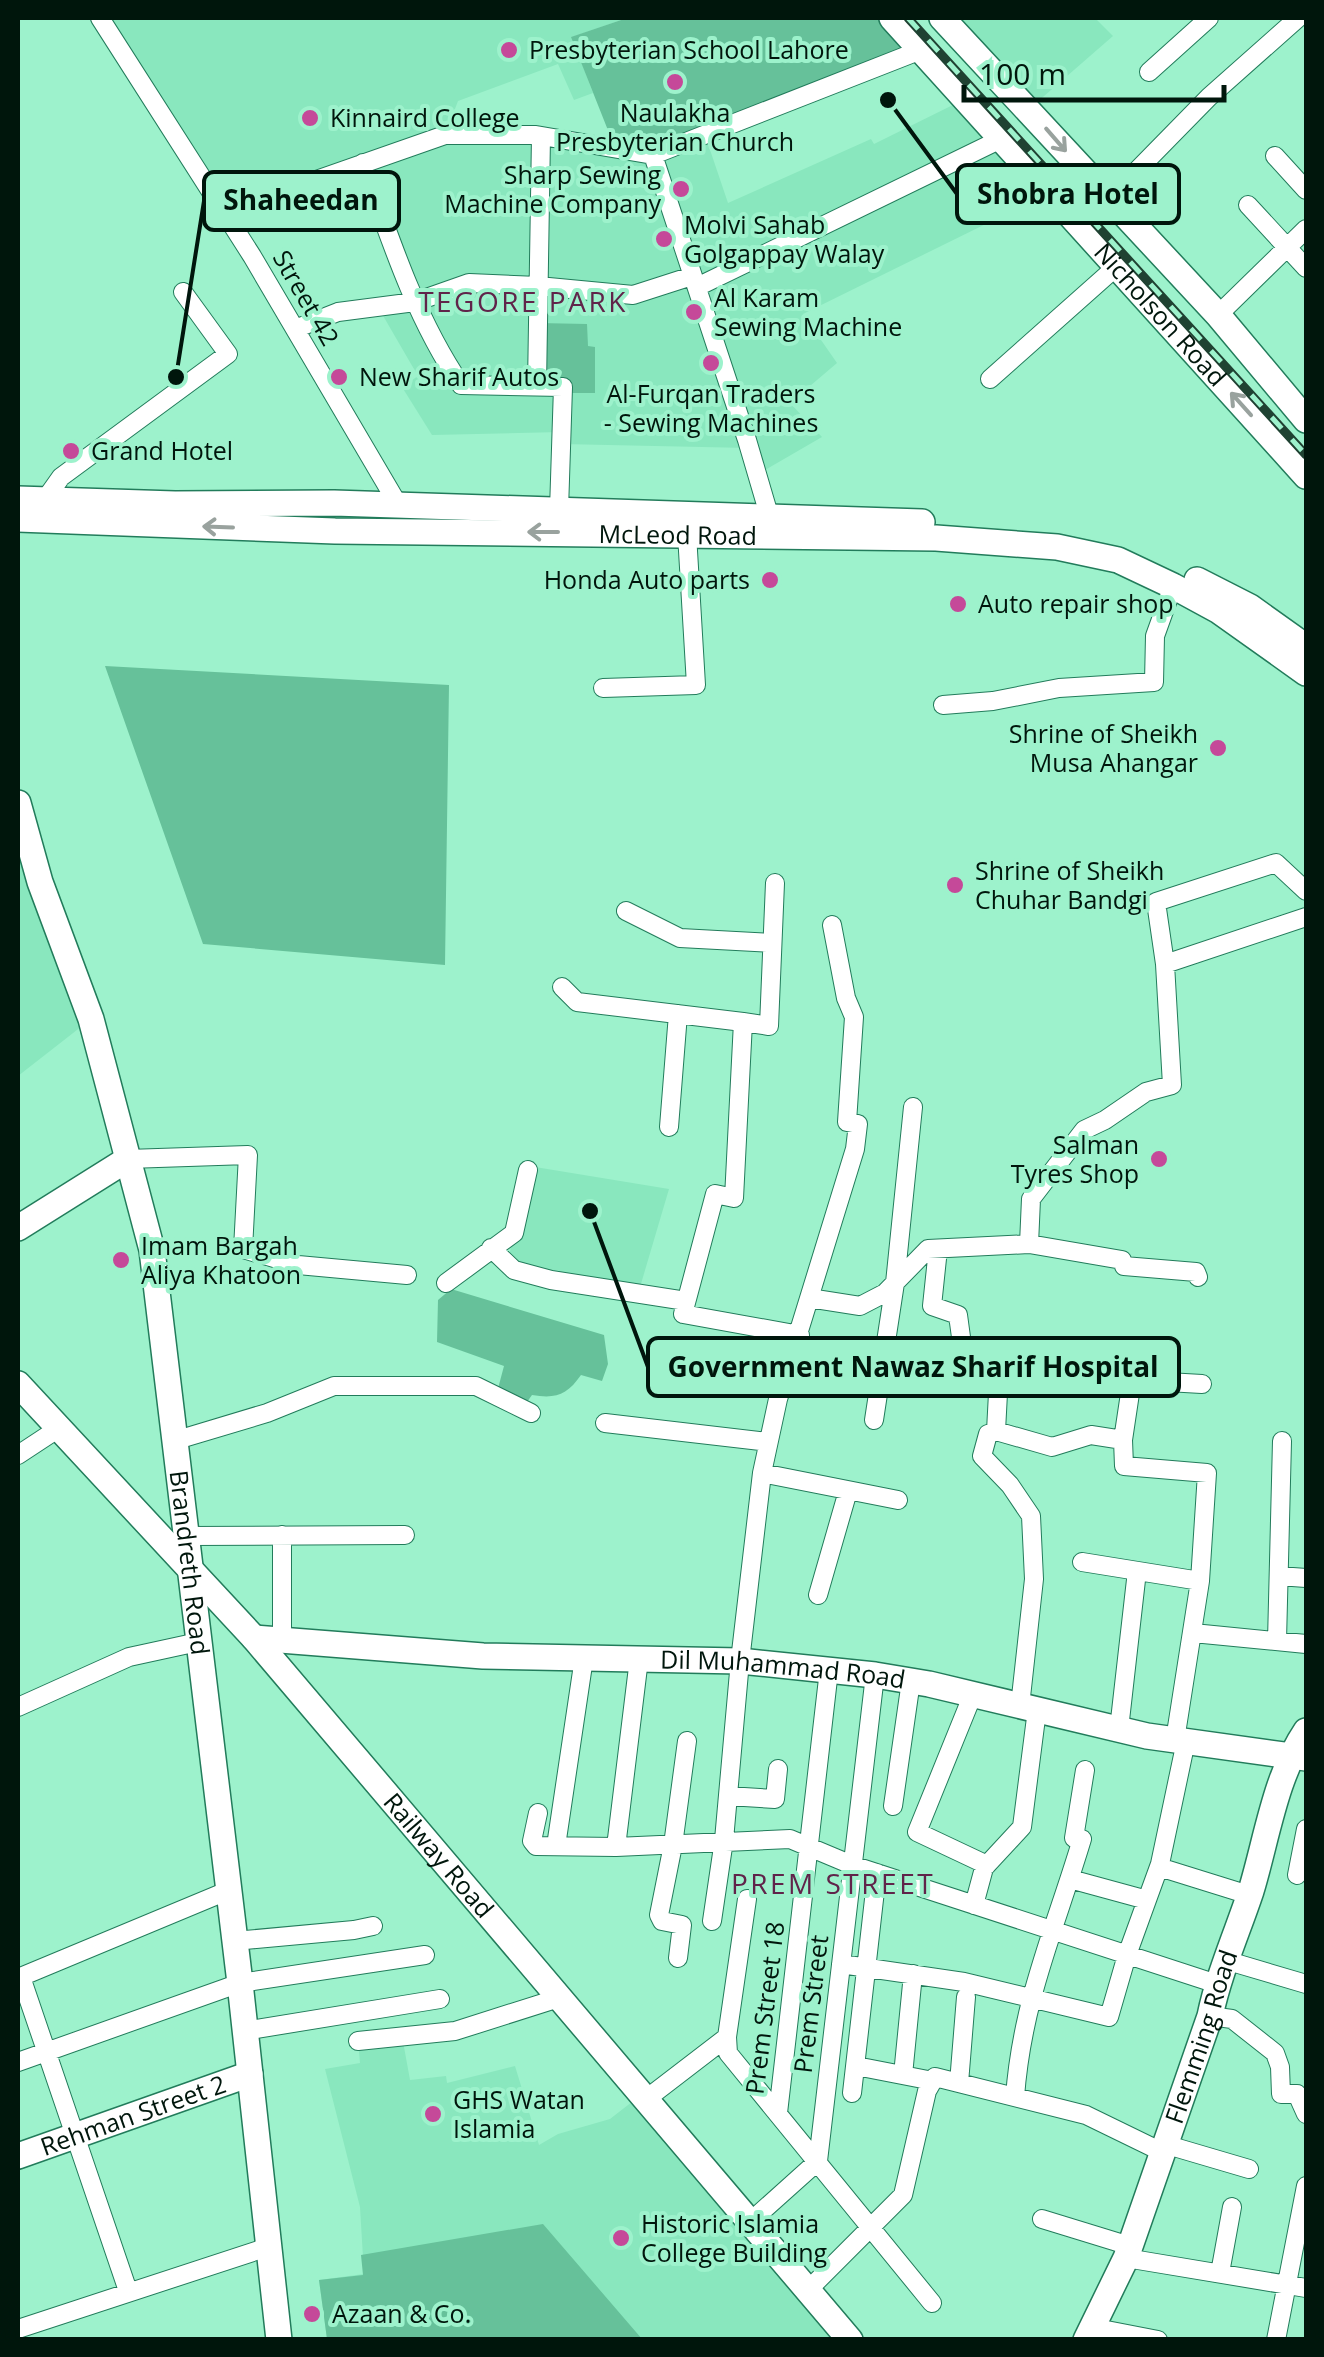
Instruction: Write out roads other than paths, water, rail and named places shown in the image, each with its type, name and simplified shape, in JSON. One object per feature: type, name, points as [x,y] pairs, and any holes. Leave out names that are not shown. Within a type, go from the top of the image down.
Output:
[{"type":"main road","name":"Nicholson Road","points":[[892,18],[1306,476]]},
{"type":"main road","name":"Nicholson Road","points":[[942,18],[1218,316],[1306,420]]},
{"type":"main road","name":"McLeod Road","points":[[18,499],[559,510],[1057,547],[1118,560],[1173,586],[1219,611],[1306,673]]},
{"type":"main road","points":[[334,503],[335,531]]},
{"type":"main road","name":"McLeod Road","points":[[18,518],[335,531],[687,534],[772,526],[1045,528],[1110,541],[1164,564],[1250,607],[1306,647]]},
{"type":"main road","name":"Brandreth Road","points":[[18,803],[40,882],[92,1019],[152,1250],[279,2340]]},
{"type":"main road","points":[[18,1228],[128,1159]]},
{"type":"main road","name":"Railway Road","points":[[18,1384],[254,1638],[850,2340]]},
{"type":"main road","name":"Dil Muhammad Road","points":[[254,1638],[483,1656],[740,1661],[874,1675],[1119,1729],[1298,1756]]},
{"type":"main road","name":"Flemming Road","points":[[1089,2333],[1128,2252],[1306,1731]]},
{"type":"main road","name":"Rehman Street 2","points":[[18,2156],[250,2074]]},
{"type":"street","name":"Street 42","points":[[100,18],[225,212],[399,506]]},
{"type":"street","points":[[1150,72],[1209,18]]},
{"type":"street","points":[[1110,198],[1208,97],[1298,18]]},
{"type":"street","points":[[225,212],[445,135],[541,136],[652,155],[922,50]]},
{"type":"street","points":[[537,386],[541,136]]},
{"type":"street","points":[[295,329],[338,312],[415,302],[469,283],[633,296],[694,281],[1002,139]]},
{"type":"street","points":[[652,155],[772,526]]},
{"type":"street","points":[[1274,156],[1306,190]]},
{"type":"street","points":[[363,163],[415,302],[438,352],[461,385],[563,387],[559,510]]},
{"type":"street","points":[[1248,205],[1306,268]]},
{"type":"street","points":[[1218,316],[1306,229]]},
{"type":"street","points":[[990,379],[1116,267]]},
{"type":"street","points":[[44,501],[61,478],[228,354],[184,292]]},
{"type":"street","points":[[603,688],[696,685],[687,534]]},
{"type":"street","points":[[943,705],[994,701],[1059,688],[1154,682],[1154,636],[1173,586]]},
{"type":"street","points":[[1029,1244],[1031,1199],[1084,1130],[1146,1092],[1172,1085],[1156,902],[1276,863],[1306,891]]},
{"type":"street","points":[[562,987],[576,1002],[768,1026],[775,883]]},
{"type":"street","points":[[626,911],[680,938],[772,943]]},
{"type":"street","points":[[1164,964],[1306,917]]},
{"type":"street","points":[[712,1920],[724,1840],[762,1473],[778,1399],[855,1149],[858,1124],[847,1122],[854,1017],[846,998],[832,924]]},
{"type":"street","points":[[670,1127],[678,1014]]},
{"type":"street","points":[[743,1022],[734,1198],[715,1194],[682,1314],[800,1335]]},
{"type":"street","points":[[874,1420],[896,1283],[913,1108]]},
{"type":"street","points":[[128,1159],[248,1154],[243,1250],[298,1265],[407,1275]]},
{"type":"street","points":[[446,1283],[514,1233],[528,1170]]},
{"type":"street","points":[[810,1298],[860,1306],[886,1293],[928,1250],[938,1249],[1029,1244],[1122,1260],[1124,1266],[1196,1272],[1198,1276]]},
{"type":"street","points":[[491,1248],[514,1270],[551,1280],[686,1301]]},
{"type":"street","points":[[938,1249],[932,1306],[958,1315],[963,1352],[1000,1356],[996,1431]]},
{"type":"street","points":[[841,1964],[964,1982],[1109,2017],[1159,1868],[1181,1740],[1200,1581],[1207,1473],[1124,1466],[1123,1440],[1132,1380],[1202,1384]]},
{"type":"street","points":[[177,1440],[268,1413],[334,1386],[476,1386],[532,1414]]},
{"type":"street","points":[[604,1423],[768,1442]]},
{"type":"street","points":[[18,1455],[59,1428]]},
{"type":"street","points":[[974,1905],[987,1865],[1022,1827],[1034,1579],[1031,1516],[1010,1484],[982,1456],[988,1434],[996,1431],[1052,1447],[1090,1436],[1123,1440]]},
{"type":"street","points":[[1277,1641],[1282,1441]]},
{"type":"street","points":[[762,1473],[898,1500]]},
{"type":"street","points":[[818,1595],[848,1490]]},
{"type":"street","points":[[187,1536],[405,1535]]},
{"type":"street","points":[[282,1536],[282,1640]]},
{"type":"street","points":[[1082,1562],[1200,1581]]},
{"type":"street","points":[[1119,1729],[1137,1571]]},
{"type":"street","points":[[1279,1576],[1306,1578]]},
{"type":"street","points":[[1192,1633],[1306,1644]]},
{"type":"street","points":[[18,1707],[129,1657],[198,1642]]},
{"type":"street","points":[[556,1846],[584,1658]]},
{"type":"street","points":[[616,1846],[639,1659]]},
{"type":"street","name":"Prem Street 18","points":[[778,2114],[829,1670]]},
{"type":"street","name":"Prem Street","points":[[818,2161],[874,1675]]},
{"type":"street","points":[[893,1806],[911,1681]]},
{"type":"street","points":[[973,1694],[917,1832],[987,1865]]},
{"type":"street","points":[[678,1958],[682,1925],[662,1921],[660,1916],[686,1742]]},
{"type":"street","points":[[728,1796],[776,1799],[778,1769]]},
{"type":"street","points":[[1015,2097],[1019,2046],[1030,1998],[1082,1839],[1074,1838],[1085,1770]]},
{"type":"street","points":[[538,1814],[533,1845],[673,1845],[790,1839],[852,1865],[1127,1954],[1306,1984]]},
{"type":"street","points":[[1297,1875],[1306,1829]]},
{"type":"street","points":[[1159,1868],[1250,1895]]},
{"type":"street","points":[[852,2093],[877,1872]]},
{"type":"street","points":[[1070,1879],[1147,1900]]},
{"type":"street","points":[[128,2291],[48,2050],[19,1978],[227,1891]]},
{"type":"street","points":[[747,1899],[728,2053],[932,2303]]},
{"type":"street","points":[[234,1942],[373,1926]]},
{"type":"street","points":[[18,2062],[240,1983],[425,1955]]},
{"type":"street","points":[[903,2075],[912,1974]]},
{"type":"street","points":[[959,2083],[966,1996]]},
{"type":"street","points":[[358,2040],[455,2031],[560,1998]]},
{"type":"street","points":[[244,2030],[440,1999]]},
{"type":"street","points":[[1210,2016],[1232,2019],[1276,2053],[1281,2094],[1297,2094],[1306,2114]]},
{"type":"street","points":[[645,2100],[727,2037]]},
{"type":"street","points":[[856,2066],[932,2081]]},
{"type":"street","points":[[808,2290],[903,2195],[934,2077],[1086,2115],[1163,2148],[1249,2169]]},
{"type":"street","points":[[750,2222],[818,2161]]},
{"type":"street","points":[[1276,2340],[1298,2286],[1306,2186]]},
{"type":"street","points":[[1220,2273],[1232,2207]]},
{"type":"street","points":[[1042,2220],[1128,2252],[1298,2286]]},
{"type":"street","points":[[18,2329],[268,2247]]},
{"type":"street","points":[[1089,2333],[1158,2340]]},
{"type":"railway","points":[[908,18],[1306,455]]},
{"type":"place","name":"Presbyterian School Lahore","points":[[509,50]]},
{"type":"place","name":"Naulakha Presbyterian Church","points":[[675,82]]},
{"type":"place","name":"Shobra Hotel","points":[[888,100]]},
{"type":"place","name":"Kinnaird College","points":[[310,118]]},
{"type":"place","name":"Sharp Sewing Machine Company","points":[[681,189]]},
{"type":"place","name":"Molvi Sahab Golgappay Walay","points":[[664,239]]},
{"type":"place","name":"Al Karam Sewing Machine","points":[[694,312]]},
{"type":"place","name":"Al-Furqan Traders - Sewing Machines","points":[[711,363]]},
{"type":"place","name":"Shaheedan","points":[[176,377]]},
{"type":"place","name":"New Sharif Autos","points":[[339,377]]},
{"type":"place","name":"Grand Hotel","points":[[71,451]]},
{"type":"place","name":"Honda Auto parts","points":[[770,580]]},
{"type":"place","name":"Auto repair shop","points":[[958,604]]},
{"type":"place","name":"Shrine of Sheikh Musa Ahangar","points":[[1218,748]]},
{"type":"place","name":"Shrine of Sheikh Chuhar Bandgi","points":[[955,885]]},
{"type":"place","name":"Salman Tyres Shop","points":[[1159,1159]]},
{"type":"place","name":"Government Nawaz Sharif Hospital","points":[[590,1211]]},
{"type":"place","name":"Imam Bargah Aliya Khatoon","points":[[121,1260]]},
{"type":"place","name":"GHS Watan Islamia","points":[[433,2114]]},
{"type":"place","name":"Historic Islamia College Building","points":[[621,2238]]},
{"type":"place","name":"Azaan & Co.","points":[[312,2314]]},
{"type":"district","name":"TEGORE PARK","points":[[523,302]]},
{"type":"district","name":"PREM STREET","points":[[833,1884]]}]
